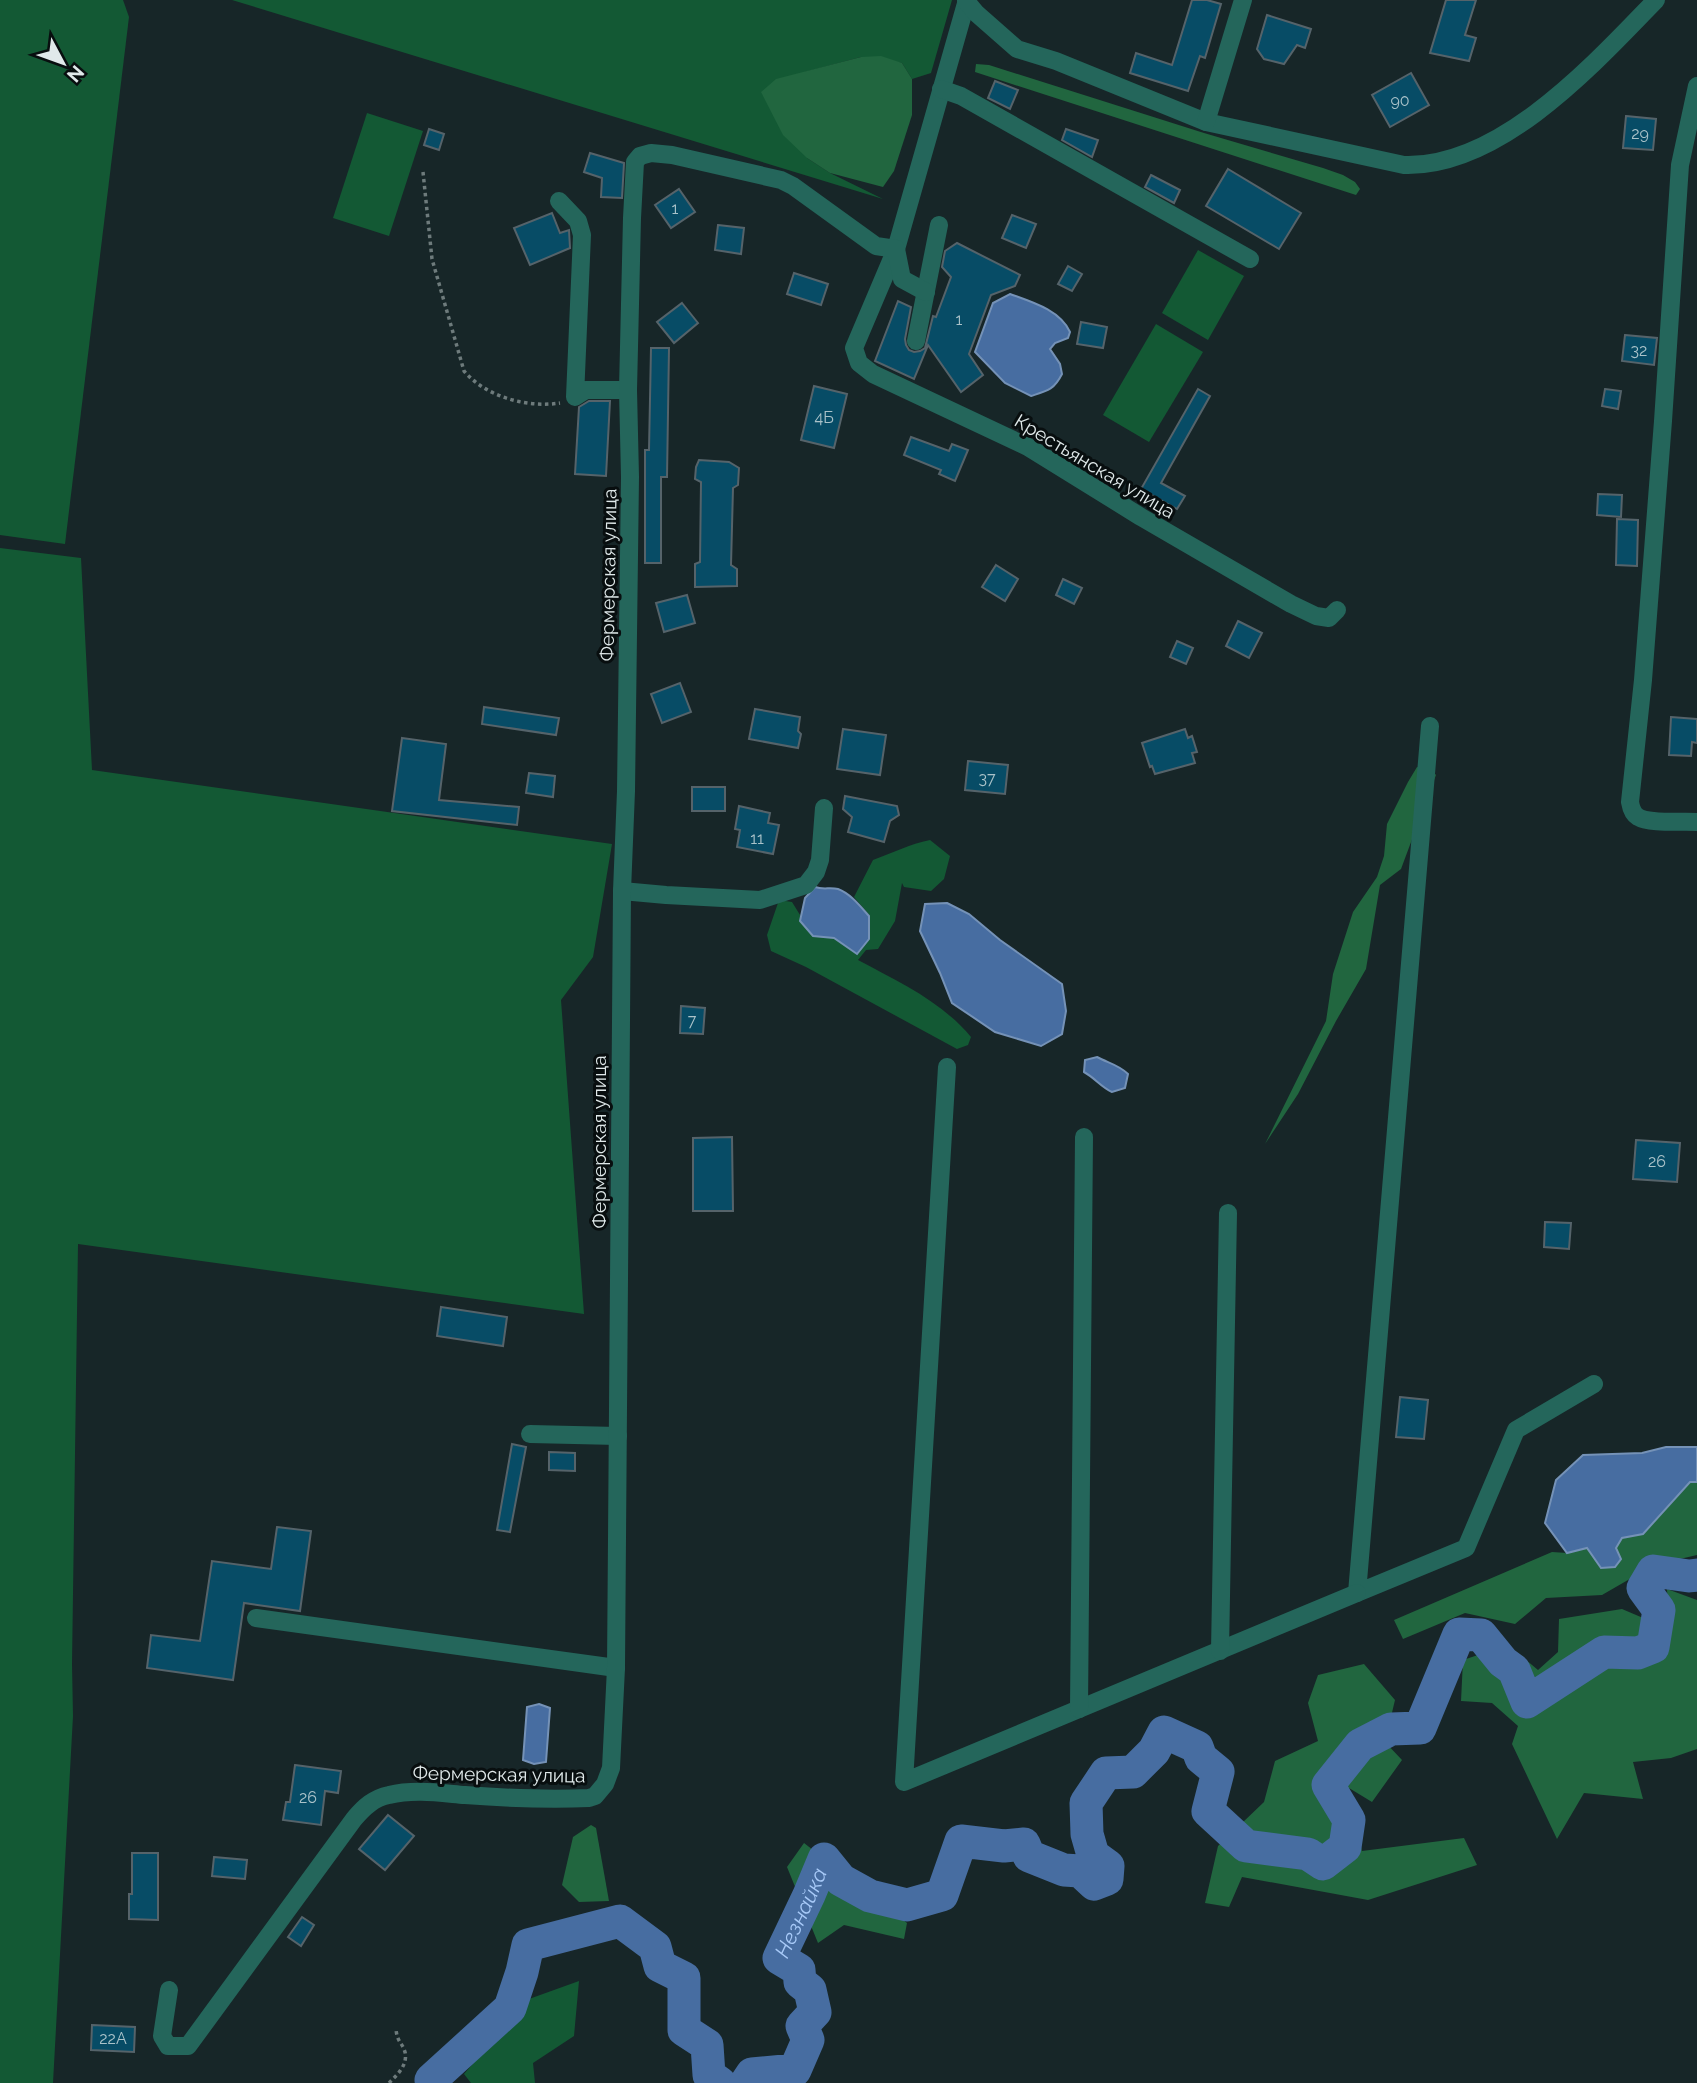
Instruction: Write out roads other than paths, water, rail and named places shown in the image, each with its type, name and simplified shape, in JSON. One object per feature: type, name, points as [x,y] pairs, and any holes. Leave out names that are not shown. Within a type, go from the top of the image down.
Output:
[{"type":"street","points":[[1206,122],[1243,0]]},
{"type":"street","points":[[967,1],[976,13],[1017,49],[1056,61],[1206,122],[1404,165],[1432,163],[1472,151],[1504,136],[1540,110],[1615,42],[1656,0]]},
{"type":"street","points":[[926,292],[902,279],[896,249],[967,1]]},
{"type":"street","points":[[1697,86],[1680,166],[1643,680],[1630,802],[1632,811],[1646,820],[1697,822]]},
{"type":"street","points":[[941,89],[961,96],[1250,259]]},
{"type":"street","name":"Фермерская улица","points":[[169,1990],[162,2036],[168,2046],[188,2046],[363,1807],[374,1800],[388,1795],[424,1791],[467,1795],[595,1797],[605,1784],[611,1768],[616,1668],[622,891],[630,477],[628,390],[635,162],[640,156],[651,153],[672,155],[781,180],[876,246],[896,249]]},
{"type":"street","points":[[559,201],[578,221],[582,234],[575,397],[586,390],[628,390]]},
{"type":"street","points":[[916,341],[939,225]]},
{"type":"street","name":"Крестьянская улица","points":[[896,249],[855,348],[859,363],[873,374],[1028,447],[1141,517],[1291,604],[1316,616],[1329,618],[1337,610]]},
{"type":"street","points":[[1357,1593],[1430,726]]},
{"type":"street","points":[[622,891],[760,900],[806,885],[816,872],[820,860],[824,808]]},
{"type":"street","points":[[947,1067],[904,1782],[1466,1548],[1516,1430],[1594,1384]]},
{"type":"street","points":[[1079,1709],[1084,1137]]},
{"type":"street","points":[[1220,1651],[1228,1213]]},
{"type":"street","points":[[530,1434],[618,1436]]},
{"type":"street","points":[[256,1618],[616,1668]]},
{"type":"water","points":[[1010,294],[1052,312],[1070,332],[1068,338],[1055,343],[1050,349],[1060,364],[1062,374],[1059,379],[1050,389],[1031,396],[1005,383],[975,352],[993,303]]},
{"type":"water","points":[[815,887],[843,891],[869,916],[869,939],[857,954],[834,938],[813,936],[800,921],[805,898]]},
{"type":"water","points":[[947,903],[969,914],[1000,940],[1062,984],[1066,1011],[1062,1034],[1041,1046],[995,1032],[952,1003],[920,931],[925,904]]},
{"type":"water","points":[[1097,1057],[1128,1074],[1125,1088],[1112,1092],[1084,1072],[1085,1060]]},
{"type":"water","points":[[1666,1447],[1697,1447],[1697,1482],[1690,1482],[1643,1534],[1622,1538],[1616,1548],[1621,1559],[1615,1567],[1601,1568],[1587,1548],[1567,1553],[1545,1523],[1556,1480],[1583,1455],[1642,1453]]},
{"type":"water","points":[[539,1704],[550,1708],[546,1762],[534,1764],[523,1760],[527,1707]]},
{"type":"waterway","name":"Незнайка","points":[[746,2083],[752,2074],[795,2070],[808,2040],[802,2026],[815,2012],[810,1990],[800,1982],[799,1970],[779,1958],[824,1859],[841,1880],[870,1896],[907,1905],[942,1895],[961,1841],[1004,1846],[1024,1844],[1029,1856],[1064,1870],[1080,1871],[1094,1884],[1107,1879],[1108,1866],[1093,1855],[1087,1834],[1086,1803],[1106,1773],[1133,1772],[1154,1751],[1164,1732],[1197,1747],[1201,1758],[1218,1772],[1208,1811],[1246,1846],[1308,1854],[1323,1864],[1345,1847],[1349,1820],[1328,1785],[1360,1745],[1391,1729],[1420,1728],[1459,1634],[1481,1635],[1503,1662],[1514,1670],[1527,1702],[1604,1652],[1638,1653],[1653,1647],[1659,1610],[1643,1588],[1653,1571],[1697,1575]]},
{"type":"waterway","name":"Незнайка","points":[[432,2083],[431,2080],[510,2008],[528,1945],[620,1921],[655,1947],[660,1966],[684,1978],[684,2030],[707,2045],[709,2075],[720,2083]]}]
